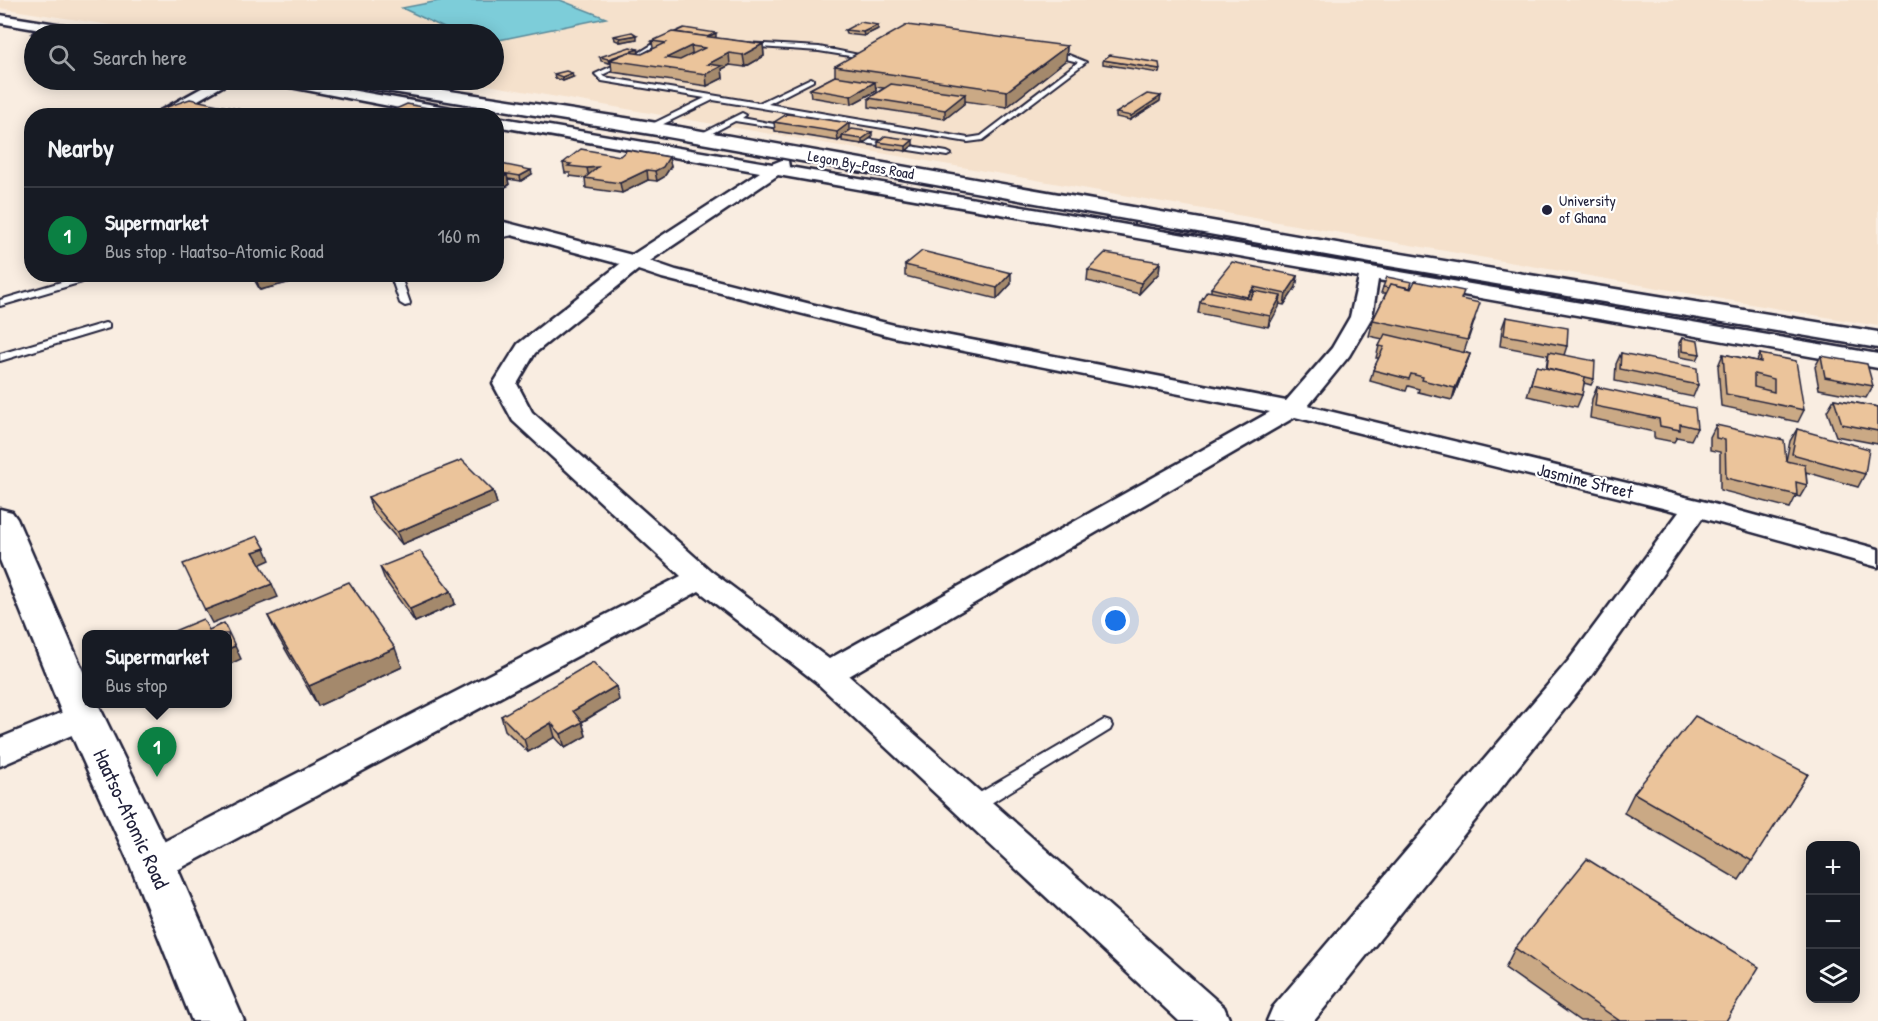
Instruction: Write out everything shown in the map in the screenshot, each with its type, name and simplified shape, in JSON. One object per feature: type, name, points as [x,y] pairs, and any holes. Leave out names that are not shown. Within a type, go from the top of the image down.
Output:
[{"type":"street","points":[[0,20],[24,26]]},
{"type":"street","points":[[173,108],[207,90]]},
{"type":"street","points":[[329,90],[425,108]]},
{"type":"street","name":"Legon By-Pass Road","points":[[413,90],[798,154],[1370,264],[1878,340]]},
{"type":"street","points":[[504,122],[776,170],[1370,264],[1878,361]]},
{"type":"street","points":[[798,154],[635,262],[526,349],[505,384],[522,416],[701,578],[827,674],[1209,1021]]},
{"type":"street","name":"Jasmine Street","points":[[504,227],[635,262],[669,274],[894,331],[1292,409],[1696,508],[1878,558]]},
{"type":"street","points":[[827,674],[1292,409],[1341,351],[1361,317],[1370,264]]},
{"type":"street","points":[[1288,1021],[1580,668],[1696,508]]},
{"type":"street","name":"Haatso-Atomic Road","points":[[0,519],[83,716],[153,865],[218,1021]]},
{"type":"street","points":[[153,865],[701,578]]},
{"type":"street","points":[[0,753],[83,716]]},
{"type":"lane","points":[[673,41],[657,44],[636,57],[598,74],[602,79],[976,140],[983,138],[1083,62],[1067,56],[1044,53]]},
{"type":"lane","points":[[732,44],[819,49],[856,55]]},
{"type":"lane","points":[[841,63],[866,51]]},
{"type":"lane","points":[[698,137],[811,80]]},
{"type":"lane","points":[[651,128],[711,98]]},
{"type":"lane","points":[[735,119],[805,130]]},
{"type":"lane","points":[[841,136],[947,154]]},
{"type":"lane","points":[[504,234],[522,230]]},
{"type":"lane","points":[[0,303],[71,282]]},
{"type":"lane","points":[[398,282],[405,303]]},
{"type":"lane","points":[[0,358],[105,326]]},
{"type":"lane","points":[[972,806],[1104,726]]},
{"type":"shaded area","name":"University of Ghana","points":[[0,0],[1878,0],[1878,326],[504,88],[504,24],[103,24],[0,8]]},
{"type":"water","points":[[444,0],[560,0],[606,18],[504,39],[504,24],[436,24],[402,8]]},
{"type":"building","points":[[860,22],[878,25],[863,32],[845,30]]},
{"type":"building","points":[[907,25],[1067,46],[1007,91],[835,66]]},
{"type":"building","points":[[684,28],[716,33],[707,37],[675,32]]},
{"type":"building","points":[[632,32],[637,35],[620,38],[614,36]]},
{"type":"building","points":[[672,32],[763,44],[743,55],[729,53],[708,64],[722,66],[706,74],[610,60],[628,52],[642,54],[666,43],[652,41]],"holes":[[[691,46],[705,48],[680,60],[666,58]]]},
{"type":"building","points":[[630,47],[638,49],[608,59],[600,57]]},
{"type":"building","points":[[1110,55],[1159,63],[1160,69],[1103,60]]},
{"type":"building","points":[[566,71],[572,73],[562,77],[554,74]]},
{"type":"building","points":[[835,76],[875,82],[851,96],[810,89]]},
{"type":"building","points":[[891,84],[965,94],[945,110],[869,98]]},
{"type":"building","points":[[1147,94],[1161,96],[1131,116],[1116,113]]},
{"type":"building","points":[[190,99],[232,108],[164,108]]},
{"type":"building","points":[[407,104],[428,108],[398,108]]},
{"type":"building","points":[[787,114],[849,123],[837,132],[774,122]]},
{"type":"building","points":[[852,129],[872,132],[862,139],[842,136]]},
{"type":"building","points":[[885,136],[913,140],[906,146],[878,142]]},
{"type":"building","points":[[581,149],[620,156],[627,150],[669,157],[663,167],[655,171],[647,170],[620,183],[585,178],[598,167],[568,166],[571,164],[563,163]]},
{"type":"building","points":[[504,165],[531,170],[520,176],[504,173]]},
{"type":"building","points":[[922,251],[1011,273],[997,288],[905,265]]},
{"type":"building","points":[[1105,253],[1160,262],[1141,283],[1088,270]]},
{"type":"building","points":[[1232,262],[1298,276],[1286,294],[1254,287],[1247,297],[1211,288]]},
{"type":"building","points":[[1387,277],[1412,282],[1410,288],[1391,284],[1389,288],[1383,287]]},
{"type":"building","points":[[1415,281],[1464,291],[1461,299],[1480,303],[1467,340],[1373,320],[1391,284],[1411,289]]},
{"type":"building","points":[[1207,291],[1250,299],[1255,291],[1281,296],[1270,316],[1200,302]]},
{"type":"building","points":[[1506,317],[1568,328],[1567,346],[1504,335]]},
{"type":"building","points":[[1385,334],[1470,354],[1455,388],[1422,380],[1423,377],[1411,374],[1409,379],[1373,370],[1384,347],[1379,346]]},
{"type":"building","points":[[1682,338],[1698,341],[1700,354],[1682,351]]},
{"type":"building","points":[[1549,352],[1595,361],[1594,379],[1547,368]]},
{"type":"building","points":[[1621,353],[1697,368],[1698,385],[1620,369]]},
{"type":"building","points":[[1723,354],[1761,362],[1760,354],[1796,361],[1804,410],[1726,394]],"holes":[[[1754,374],[1774,379],[1774,392],[1754,387]]]},
{"type":"building","points":[[1821,356],[1867,364],[1873,386],[1825,377]]},
{"type":"building","points":[[1536,366],[1585,377],[1582,395],[1531,384]]},
{"type":"building","points":[[1597,387],[1695,408],[1697,428],[1680,424],[1680,430],[1660,426],[1659,419],[1595,406]]},
{"type":"building","points":[[1834,399],[1878,407],[1878,431],[1842,424]]},
{"type":"building","points":[[1716,425],[1784,440],[1786,461],[1805,465],[1807,485],[1796,482],[1797,495],[1726,478],[1725,440],[1716,438]]},
{"type":"building","points":[[1797,429],[1869,449],[1865,474],[1792,454]]},
{"type":"building","points":[[462,460],[493,491],[397,532],[368,497]]},
{"type":"building","points":[[258,536],[265,548],[253,552],[272,584],[205,610],[183,564]]},
{"type":"building","points":[[420,551],[451,591],[410,609],[380,567]]},
{"type":"building","points":[[349,582],[395,648],[309,686],[268,616]]},
{"type":"building","points":[[203,619],[209,630],[177,630]]},
{"type":"building","points":[[224,623],[227,630],[209,630]]},
{"type":"building","points":[[593,662],[616,686],[573,711],[582,722],[561,734],[551,723],[524,739],[501,716]]},
{"type":"building","points":[[1695,716],[1808,774],[1752,861],[1634,793]]},
{"type":"building","points":[[1587,859],[1759,967],[1726,1021],[1620,1021],[1515,948]]},
{"type":"place","name":"University of Ghana","points":[[1547,210]]},
{"type":"place","name":"Supermarket","points":[[157,777]]}]
